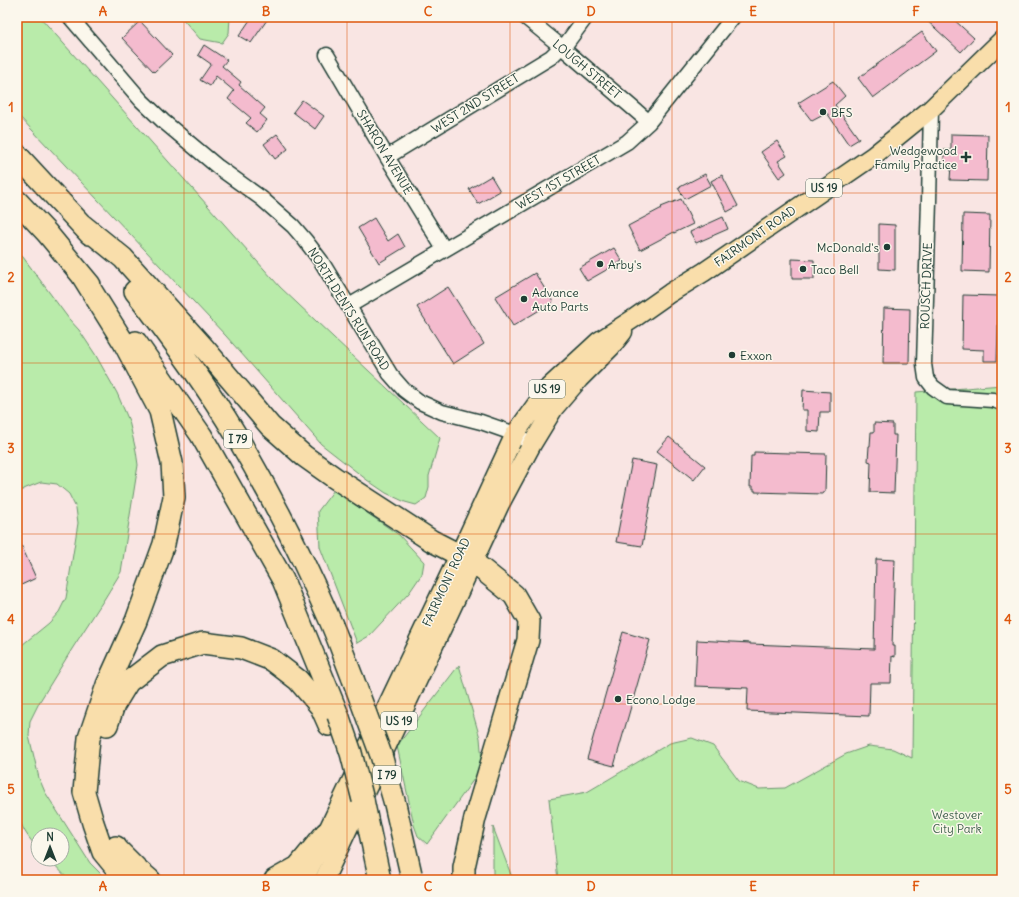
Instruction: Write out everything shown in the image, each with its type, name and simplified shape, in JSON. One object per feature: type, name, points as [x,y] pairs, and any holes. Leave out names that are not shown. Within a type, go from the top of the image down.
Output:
[{"type":"highway","name":"I 79","points":[[17,154],[81,224],[166,330],[200,379],[235,434],[284,522],[330,618],[381,755],[395,804],[411,877]]},
{"type":"highway","name":"I 79","points":[[17,201],[47,233],[137,343],[201,435],[283,580],[334,720]]},
{"type":"highway","points":[[81,224],[123,258],[204,348],[270,426],[304,456],[335,478],[432,541],[466,559],[514,595],[529,620],[528,640],[475,818],[464,867],[464,880]]},
{"type":"highway","points":[[81,274],[124,343],[160,411],[172,463],[174,497],[164,544],[136,620],[108,685],[89,738],[84,792],[103,852],[126,880]]},
{"type":"highway","points":[[150,880],[117,849],[102,813],[97,781],[98,748],[114,705],[128,682],[162,656],[204,644],[241,648],[272,660],[298,680],[334,720],[363,800],[380,880]]},
{"type":"highway","points":[[275,880],[298,867],[326,833]]},
{"type":"main road","name":"FAIRMONT ROAD","points":[[324,880],[466,559],[516,434],[548,388],[599,341],[704,272],[795,208],[873,156],[931,109],[1002,40]]},
{"type":"main road","name":"FAIRMONT ROAD","points":[[304,880],[326,833],[466,559],[532,444],[554,408],[579,379],[611,347],[633,319]]},
{"type":"street","name":"NORTH DENTS RUN ROAD","points":[[70,17],[142,100],[163,121],[213,162],[261,198],[293,226],[321,261],[390,374],[404,390],[420,402],[442,412],[481,422],[516,434],[532,444]]},
{"type":"street","name":"LOUGH STREET","points":[[525,17],[649,122]]},
{"type":"street","name":"WEST 2ND STREET","points":[[387,157],[551,57],[562,47],[586,17]]},
{"type":"street","name":"WEST 1ST STREET","points":[[349,306],[627,142],[649,122],[732,17]]},
{"type":"street","name":"SHARON AVENUE","points":[[327,55],[387,157],[444,249]]},
{"type":"street","name":"ROUSCH DRIVE","points":[[931,109],[924,364],[926,378],[933,387],[947,397],[1002,402]]},
{"type":"green space","points":[[17,17],[40,17],[280,287],[440,438],[429,476],[429,487],[426,498],[416,505],[405,502],[386,493],[321,444],[226,336],[17,114]]},
{"type":"green space","points":[[181,17],[230,17],[229,33],[222,43],[200,39]]},
{"type":"green space","points":[[17,249],[69,319],[79,330],[95,354],[117,393],[129,421],[138,465],[121,572],[40,701],[30,721],[29,736],[39,778],[45,792],[67,827],[30,827],[30,839],[25,832],[17,813],[17,649],[49,623],[59,612],[66,598],[78,523],[76,508],[69,494],[57,484],[41,482],[17,493]]},
{"type":"green space","name":"Westover City Park","points":[[1002,385],[1002,880],[558,880],[549,799],[587,792],[670,743],[692,738],[713,746],[739,781],[759,789],[785,788],[846,754],[869,746],[893,749],[912,758],[916,392]]},
{"type":"green space","points":[[334,490],[399,535],[424,562],[422,574],[409,593],[369,636],[357,643],[320,547],[318,511]]},
{"type":"green space","points":[[459,665],[480,738],[482,761],[479,772],[427,844],[418,836],[414,825],[397,746]]},
{"type":"green space","points":[[493,827],[513,880],[493,880]]},
{"type":"green space","points":[[70,831],[90,863],[107,880],[69,880],[57,867],[70,867]]},
{"type":"building","points":[[252,17],[269,17],[251,43],[239,36]]},
{"type":"building","points":[[923,17],[951,17],[974,38],[961,52]]},
{"type":"building","points":[[140,21],[172,55],[154,72],[122,38]]},
{"type":"building","points":[[922,32],[936,51],[873,98],[858,78]]},
{"type":"building","points":[[204,45],[227,60],[222,66],[241,82],[239,85],[265,108],[260,114],[267,120],[257,132],[246,123],[251,118],[228,99],[234,91],[216,76],[210,86],[200,80],[211,64],[198,55]]},
{"type":"building","name":"BFS","points":[[833,81],[845,96],[835,105],[859,139],[849,145],[827,113],[812,121],[798,103]]},
{"type":"building","points":[[302,100],[324,116],[315,129],[293,112]]},
{"type":"building","points":[[277,134],[288,149],[275,159],[264,144]]},
{"type":"building","name":"Wedgewood Family Practice","points":[[951,134],[988,135],[987,181],[950,180],[951,165],[944,164],[944,150],[951,150]]},
{"type":"building","points":[[777,141],[787,156],[778,161],[786,173],[779,178],[761,152]]},
{"type":"building","points":[[705,174],[711,185],[685,199],[678,188]]},
{"type":"building","points":[[722,175],[738,206],[727,212],[711,181]]},
{"type":"building","points":[[491,176],[500,191],[478,204],[469,189]]},
{"type":"building","points":[[681,199],[693,224],[640,250],[628,226],[662,208],[661,207]]},
{"type":"building","points":[[963,214],[990,215],[989,272],[962,271]]},
{"type":"building","points":[[723,217],[728,229],[696,243],[690,232]]},
{"type":"building","points":[[374,218],[388,241],[398,234],[405,247],[379,263],[358,228]]},
{"type":"building","name":"McDonald's","points":[[879,224],[895,225],[895,270],[879,269]]},
{"type":"building","name":"Arby's","points":[[614,248],[622,261],[587,281],[579,268]]},
{"type":"building","name":"Taco Bell","points":[[792,259],[814,260],[814,279],[792,279]]},
{"type":"building","name":"Advance Auto Parts","points":[[535,273],[553,302],[513,326],[495,297]]},
{"type":"building","points":[[448,287],[484,344],[453,364],[417,307]]},
{"type":"building","points":[[963,295],[999,296],[997,361],[984,361],[984,350],[962,349]]},
{"type":"building","points":[[884,308],[910,309],[909,363],[883,363]]},
{"type":"building","points":[[803,390],[830,392],[830,412],[820,412],[819,432],[807,431],[807,410],[802,410]]},
{"type":"building","points":[[874,423],[893,424],[893,435],[896,435],[894,493],[870,492],[871,462],[868,461],[871,432],[874,432]]},
{"type":"building","points":[[669,437],[705,466],[694,480],[657,451]]},
{"type":"building","points":[[754,452],[826,454],[825,492],[823,492],[823,494],[755,492],[753,487],[750,487],[751,456],[754,456]]},
{"type":"building","points":[[632,460],[657,465],[642,546],[616,542]]},
{"type":"building","points":[[17,536],[36,578],[17,587]]},
{"type":"building","points":[[876,559],[895,560],[892,646],[895,646],[895,657],[892,656],[891,683],[870,683],[869,716],[747,711],[748,688],[695,686],[697,640],[750,644],[874,649]]},
{"type":"building","name":"Econo Lodge","points":[[623,632],[650,640],[614,766],[587,759]]},
{"type":"place","name":"BFS","points":[[823,112]]},
{"type":"place","name":"Wedgewood Family Practice","points":[[966,157]]},
{"type":"place","name":"McDonald's","points":[[887,247]]},
{"type":"place","name":"Arby's","points":[[600,264]]},
{"type":"place","name":"Taco Bell","points":[[803,269]]},
{"type":"place","name":"Advance Auto Parts","points":[[524,299]]},
{"type":"place","name":"Exxon","points":[[732,355]]},
{"type":"place","name":"Econo Lodge","points":[[618,699]]}]
